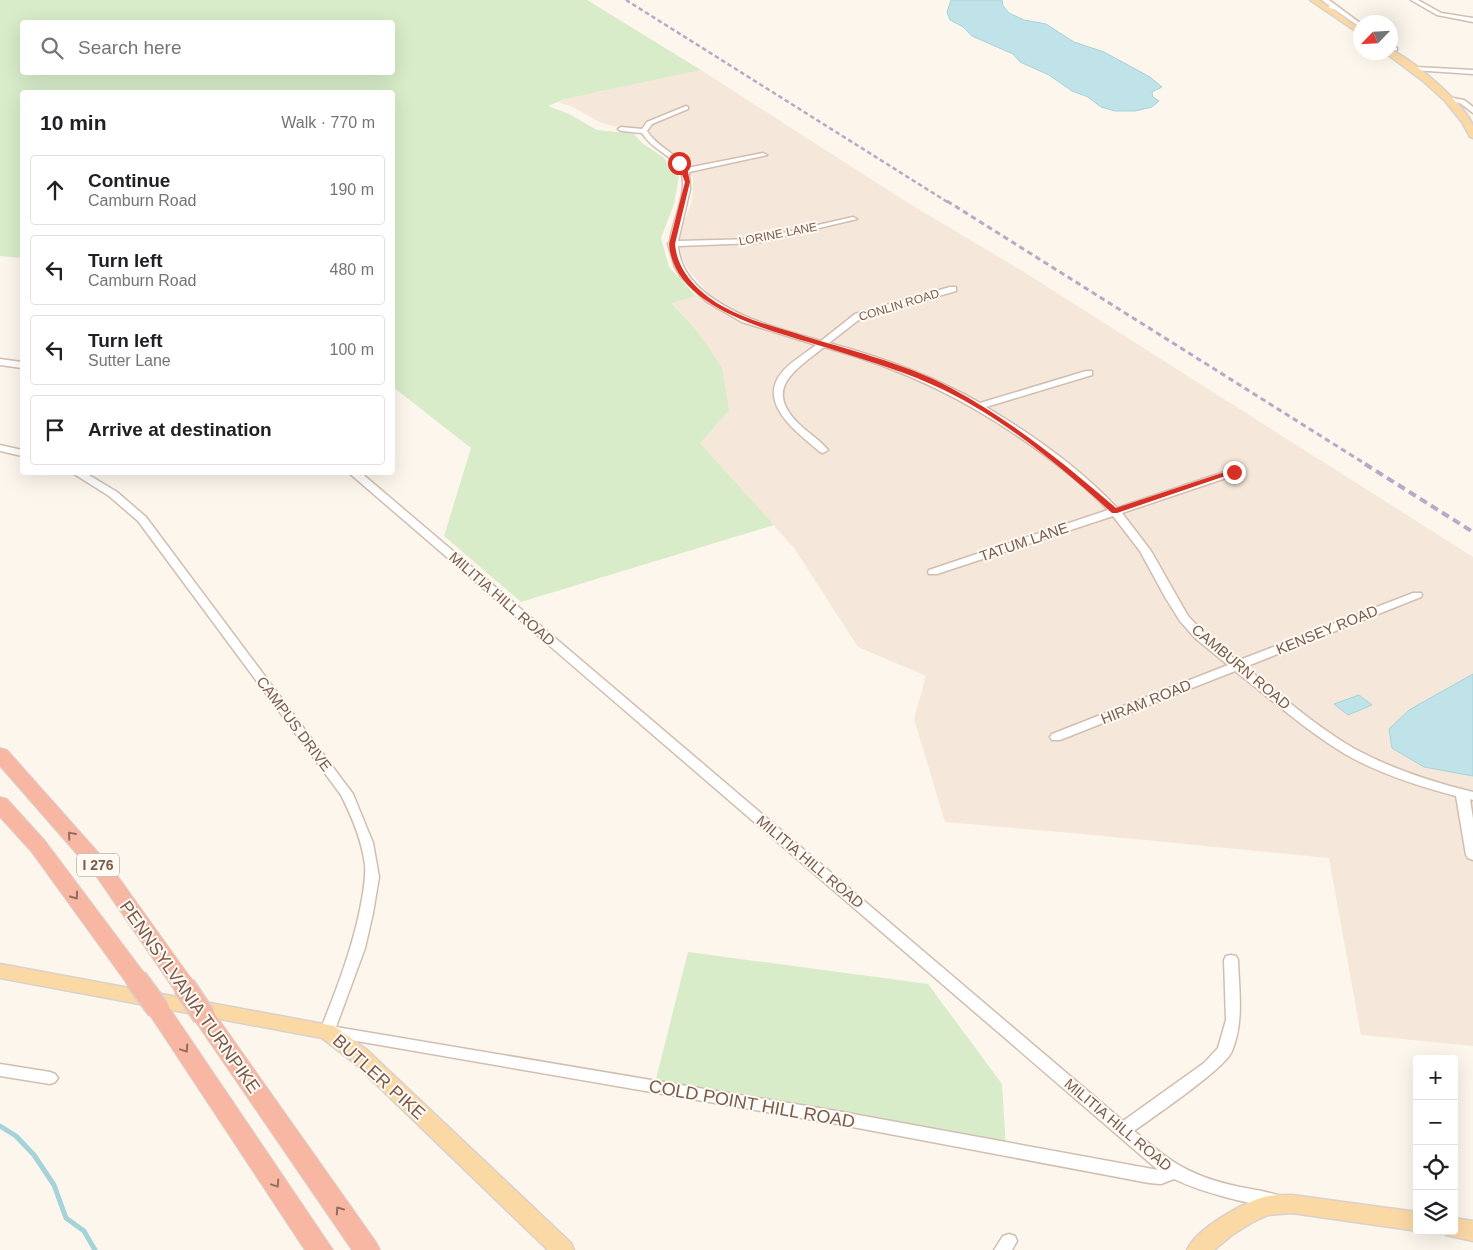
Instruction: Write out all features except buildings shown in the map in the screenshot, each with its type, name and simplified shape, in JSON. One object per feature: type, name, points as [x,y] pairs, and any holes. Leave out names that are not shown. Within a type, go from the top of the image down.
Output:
[{"type":"highway","name":"PENNSYLVANIA TURNPIKE","points":[[0,754],[104,872],[367,1250]]},
{"type":"highway","name":"PENNSYLVANIA TURNPIKE","points":[[0,804],[38,846],[136,978],[320,1250]]},
{"type":"main road","points":[[1314,0],[1325,4],[1353,26]]},
{"type":"main road","points":[[1398,57],[1415,69],[1447,99],[1467,123],[1473,135]]},
{"type":"main road","name":"BUTLER PIKE","points":[[0,971],[327,1031],[347,1044],[360,1056],[563,1250]]},
{"type":"main road","points":[[1198,1250],[1224,1228],[1243,1216],[1267,1206],[1292,1204],[1413,1221]]},
{"type":"main road","points":[[1458,1229],[1473,1231]]},
{"type":"street","points":[[1414,0],[1439,14],[1473,20]]},
{"type":"street","points":[[1325,4],[1335,7],[1353,20]]},
{"type":"street","points":[[1415,69],[1473,72]]},
{"type":"street","points":[[1447,99],[1462,101],[1473,111]]},
{"type":"street","points":[[644,131],[649,123],[686,108]]},
{"type":"street","points":[[621,130],[644,131]]},
{"type":"street","points":[[644,131],[649,139],[676,159],[684,171],[687,189],[672,244]]},
{"type":"street","points":[[684,171],[763,154]]},
{"type":"street","name":"LORINE LANE","points":[[672,244],[747,242],[853,219]]},
{"type":"street","name":"CAMBURN ROAD","points":[[672,244],[673,254],[686,279],[700,293],[720,307],[749,321],[903,369],[946,388],[978,406],[1046,452],[1106,502],[1114,511],[1138,539],[1191,628],[1236,666],[1336,744],[1360,757],[1415,780],[1468,794]]},
{"type":"street","name":"CONLIN ROAD","points":[[823,450],[782,410],[778,401],[777,391],[780,381],[792,366],[858,316],[953,289]]},
{"type":"street","points":[[0,362],[20,366]]},
{"type":"street","points":[[978,406],[1089,373]]},
{"type":"street","points":[[0,448],[20,453]]},
{"type":"street","name":"TATUM LANE","points":[[933,572],[1234,472]]},
{"type":"street","name":"CAMPUS DRIVE","points":[[81,475],[113,494],[142,519],[346,794],[357,815],[366,840],[372,874],[366,919],[354,960],[327,1031]]},
{"type":"street","name":"MILITIA HILL ROAD","points":[[357,475],[1162,1164],[1174,1172],[1207,1186],[1292,1204]]},
{"type":"street","name":"KENSEY ROAD","points":[[1236,666],[1417,595]]},
{"type":"street","name":"HIRAM ROAD","points":[[1056,737],[1236,666]]},
{"type":"street","points":[[1468,794],[1473,855]]},
{"type":"street","points":[[1123,1130],[1209,1067],[1225,1051],[1233,1020],[1231,960]]},
{"type":"street","name":"COLD POINT HILL ROAD","points":[[327,1031],[871,1124],[1149,1176],[1161,1177],[1174,1172]]},
{"type":"street","points":[[0,1070],[50,1078]]},
{"type":"shaded area","points":[[701,70],[905,201],[1024,272],[1473,557],[1473,1046],[1361,1035],[1329,858],[945,822],[914,719],[926,676],[858,647],[794,548],[700,443],[722,367],[697,331],[672,302],[708,293],[687,268],[680,253],[680,232],[692,202],[693,178],[679,158],[655,139],[649,130],[617,127],[601,123],[571,106],[559,103],[565,99]]},
{"type":"green space","points":[[0,0],[587,0],[701,70],[565,99],[548,106],[569,114],[597,130],[634,134],[642,143],[663,157],[679,177],[674,204],[661,238],[669,267],[696,296],[672,303],[697,331],[722,367],[729,410],[700,443],[774,525],[521,602],[444,536],[471,448],[395,389],[395,90],[20,90],[20,258],[0,256]]},
{"type":"green space","points":[[688,952],[928,984],[1002,1084],[1006,1148],[654,1087]]},
{"type":"water","points":[[951,0],[1002,0],[1003,6],[1009,13],[1024,20],[1046,24],[1074,42],[1104,52],[1150,77],[1162,87],[1152,92],[1153,97],[1159,101],[1152,107],[1135,111],[1115,111],[1101,107],[1088,97],[1072,91],[1049,75],[1020,62],[1013,54],[972,36],[963,27],[950,20],[947,12]]},
{"type":"water","points":[[1473,674],[1473,776],[1424,767],[1392,748],[1389,729],[1409,710]]},
{"type":"water","points":[[1359,695],[1372,705],[1348,715],[1334,704]]},
{"type":"waterway","points":[[0,1126],[16,1136],[34,1155],[54,1185],[66,1218],[84,1231],[95,1250]]},
{"type":"railway","points":[[626,0],[949,203]]},
{"type":"railway","points":[[947,201],[1367,465]]},
{"type":"railway","points":[[1365,464],[1473,532]]},
{"type":"route","points":[[679,163],[685,172],[687,189],[672,244],[673,254],[686,279],[700,293],[736,316],[878,360],[946,388],[989,412],[1019,432],[1071,472],[1114,511],[1234,472]]}]
